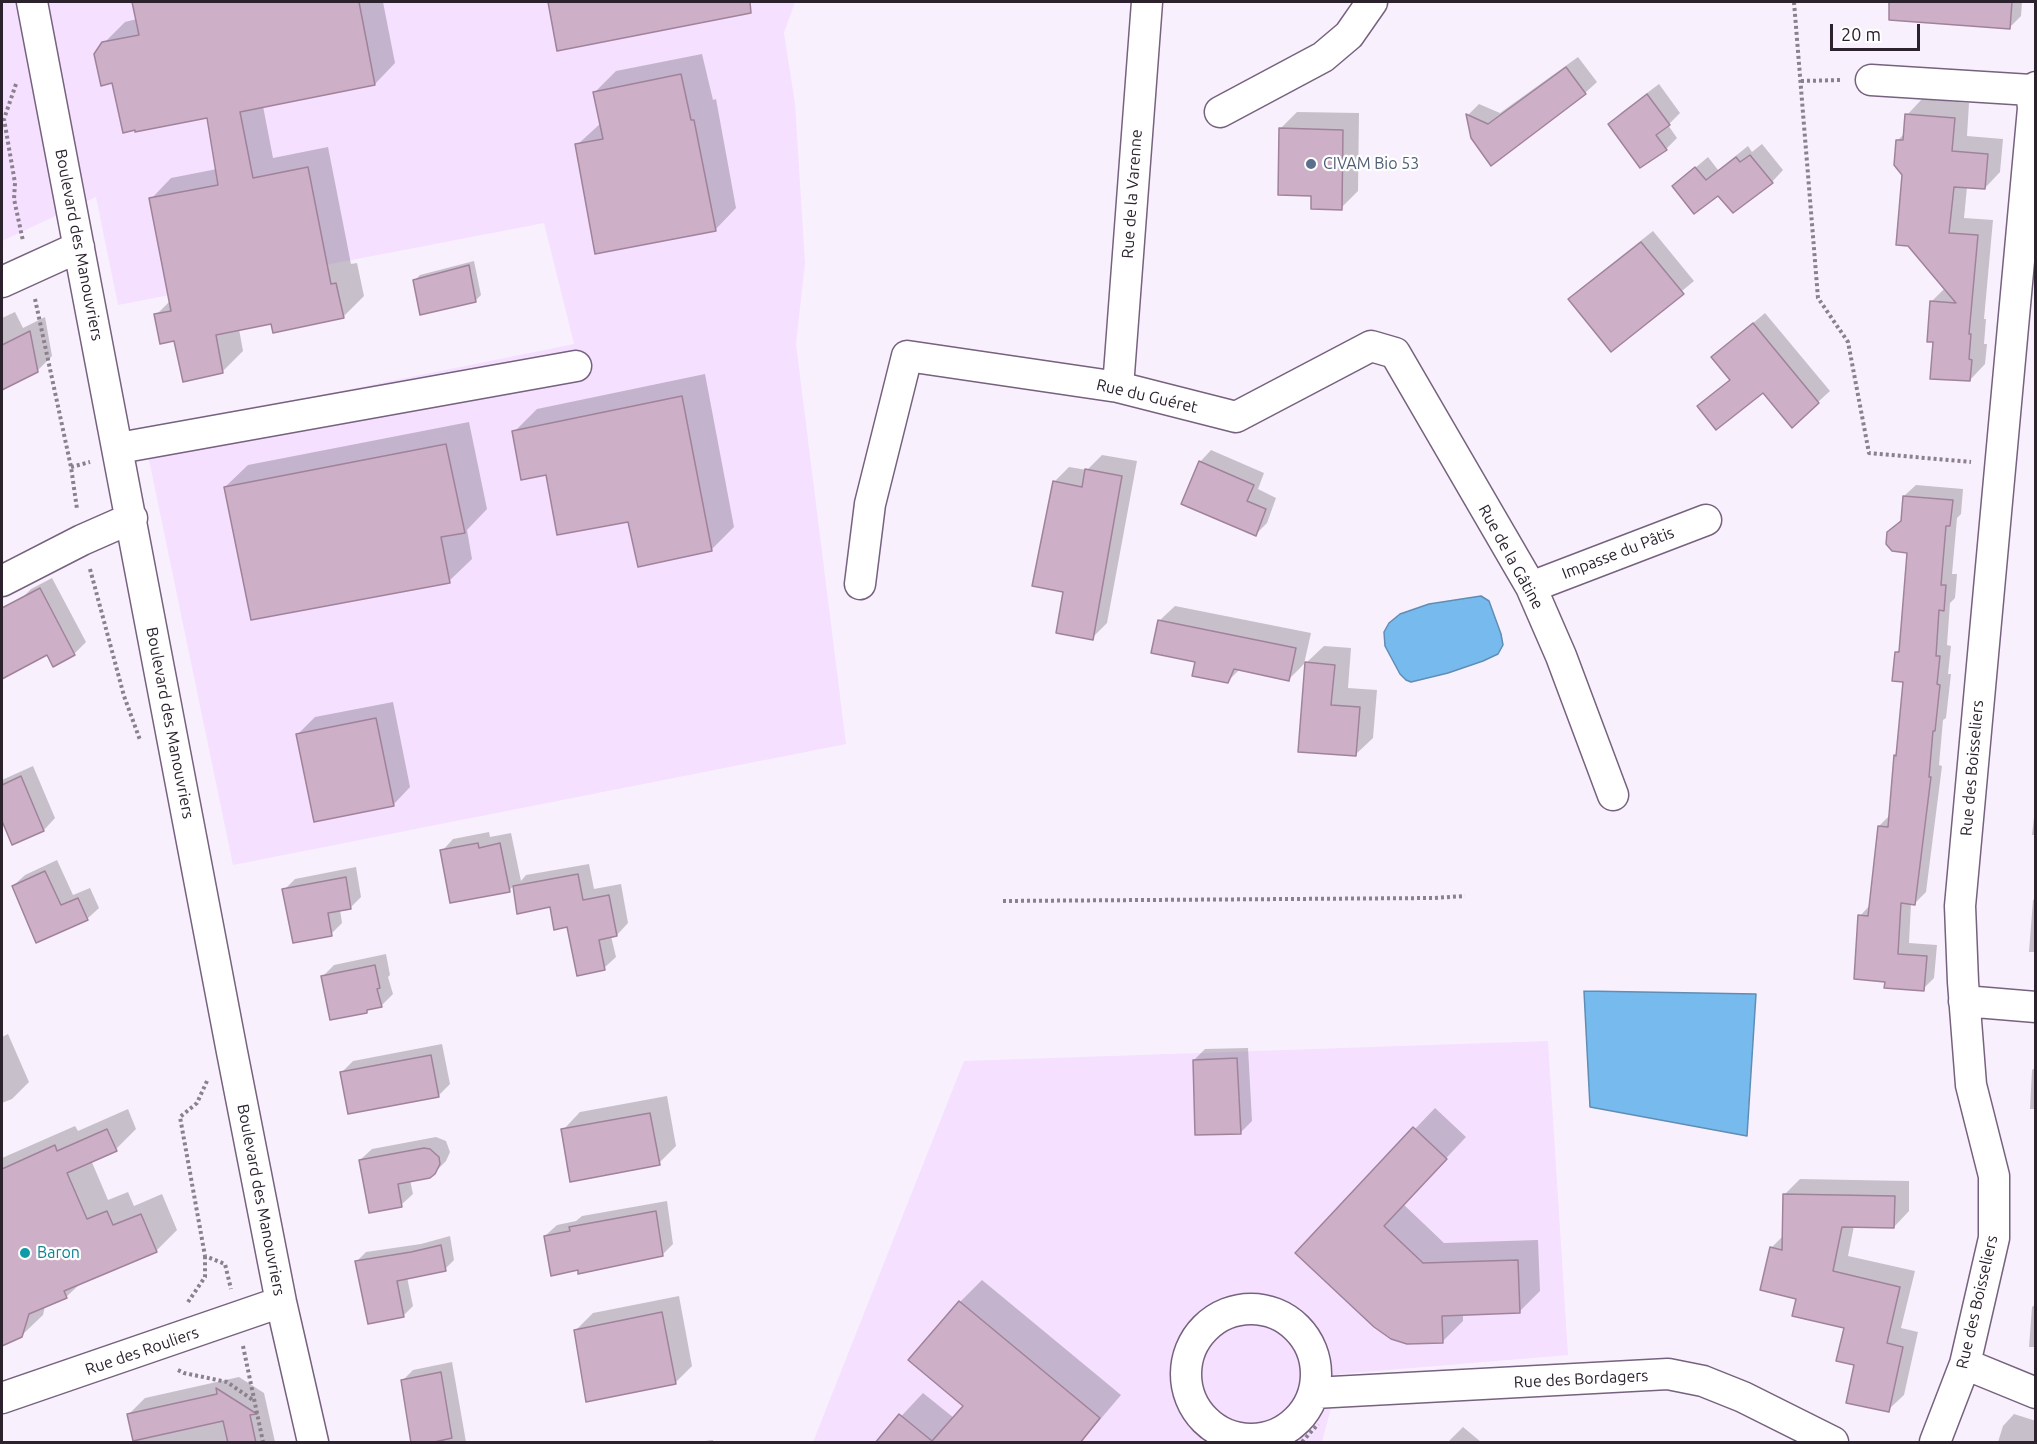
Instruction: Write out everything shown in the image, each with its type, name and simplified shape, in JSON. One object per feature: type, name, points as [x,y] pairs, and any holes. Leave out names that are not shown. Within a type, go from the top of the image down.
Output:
[{"type":"street","name":"Boulevard des Manouvriers","points":[[32,2],[230,1041],[281,1302],[313,1443]]},
{"type":"street","name":"Rue de la Varenne","points":[[1118,387],[1147,2]]},
{"type":"street","points":[[1220,112],[1323,57],[1349,35],[1372,2]]},
{"type":"street","points":[[1871,80],[2033,89]]},
{"type":"street","name":"Rue des Boisseliers","points":[[1935,1443],[1965,1364],[1994,1238],[1994,1176],[1971,1085],[1964,1001],[1960,906],[2033,89]]},
{"type":"street","points":[[2,282],[79,247]]},
{"type":"street","name":"Rue du Guéret","points":[[860,584],[870,504],[908,356],[1118,387],[1236,417],[1371,346]]},
{"type":"street","name":"Rue de la Gâtine","points":[[1371,346],[1395,353],[1531,587],[1562,656],[1613,795]]},
{"type":"street","points":[[118,448],[576,366]]},
{"type":"street","points":[[2,581],[82,540],[132,518]]},
{"type":"street","name":"Impasse du Pâtis","points":[[1531,587],[1706,520]]},
{"type":"street","points":[[1964,1001],[2036,1007]]},
{"type":"street","name":"Rue des Rouliers","points":[[2,1398],[281,1302]]},
{"type":"street","points":[[1244,1308],[1265,1309],[1286,1317],[1302,1331],[1313,1350],[1317,1372],[1314,1394],[1305,1412],[1289,1427],[1269,1437],[1247,1441],[1227,1435],[1208,1423],[1194,1407],[1186,1386],[1186,1365],[1192,1344],[1201,1332],[1223,1314],[1244,1308]]},
{"type":"street","points":[[1965,1364],[2036,1394]]},
{"type":"street","name":"Rue des Bordagers","points":[[1314,1394],[1668,1374],[1703,1381],[1743,1397],[1833,1443]]},
{"type":"path","points":[[1794,2],[1818,298],[1848,342],[1869,453],[1999,465]]},
{"type":"path","points":[[18,78],[3,119],[15,183],[14,199],[24,249]]},
{"type":"path","points":[[1801,81],[1871,80]]},
{"type":"path","points":[[34,297],[71,467],[82,540],[124,696],[142,748]]},
{"type":"path","points":[[1003,901],[1465,896]]},
{"type":"path","points":[[183,1309],[205,1277],[205,1256],[180,1117],[197,1103],[209,1078]]},
{"type":"path","points":[[205,1256],[225,1264],[263,1443]]},
{"type":"path","points":[[173,1364],[176,1369],[184,1373],[227,1382],[253,1401]]},
{"type":"shaded area","points":[[2,2],[795,2],[784,33],[795,104],[805,263],[796,344],[846,744],[233,865],[143,431],[574,344],[544,223],[118,305],[96,197],[2,241]]},
{"type":"shaded area","points":[[1548,1041],[1568,1355],[1340,1374],[1322,1442],[813,1442],[964,1061]]},
{"type":"water","points":[[1481,596],[1489,601],[1501,634],[1503,645],[1498,654],[1448,673],[1411,682],[1406,680],[1400,674],[1385,646],[1384,632],[1389,623],[1400,614],[1429,604]]},
{"type":"water","points":[[1584,991],[1756,994],[1747,1136],[1590,1107]]},
{"type":"building","points":[[132,2],[359,2],[375,85],[240,112],[253,178],[308,167],[331,284],[336,283],[344,318],[273,333],[271,324],[216,335],[223,373],[183,382],[174,341],[160,344],[154,314],[171,311],[149,198],[218,185],[207,118],[123,133],[112,83],[101,86],[94,54],[102,42],[139,35]]},
{"type":"building","points":[[548,2],[750,2],[751,13],[557,51]]},
{"type":"building","points":[[1889,2],[2012,2],[2010,29],[1889,20]]},
{"type":"building","points":[[1566,67],[1586,94],[1491,166],[1471,138],[1466,114],[1488,124]]},
{"type":"building","points":[[681,74],[691,120],[694,120],[716,231],[595,254],[575,144],[603,139],[593,92]]},
{"type":"building","points":[[1647,94],[1670,125],[1656,135],[1667,150],[1640,168],[1608,124]]},
{"type":"building","points":[[1905,114],[1955,118],[1952,151],[1988,154],[1985,189],[1954,187],[1949,233],[1978,235],[1969,334],[1971,334],[1969,359],[1972,360],[1970,381],[1930,379],[1933,342],[1927,342],[1930,301],[1956,303],[1908,246],[1896,245],[1902,175],[1894,165],[1896,140],[1903,140]]},
{"type":"building","name":"CIVAM Bio 53","points":[[1279,128],[1343,130],[1342,210],[1311,209],[1311,196],[1278,195]]},
{"type":"building","points":[[1750,155],[1773,183],[1733,213],[1718,196],[1694,214],[1672,186],[1695,167],[1706,180],[1736,157],[1740,162]]},
{"type":"building","points":[[1641,242],[1684,294],[1611,352],[1568,299]]},
{"type":"building","points":[[469,265],[476,302],[420,315],[413,280]]},
{"type":"building","points":[[1753,323],[1819,403],[1792,428],[1763,393],[1716,430],[1697,406],[1730,380],[1711,357]]},
{"type":"building","points":[[30,331],[38,372],[2,390],[2,345]]},
{"type":"building","points":[[682,396],[712,551],[638,567],[628,522],[557,535],[546,475],[521,480],[512,431]]},
{"type":"building","points":[[446,444],[465,533],[441,537],[450,583],[251,620],[224,487]]},
{"type":"building","points":[[1199,461],[1254,485],[1247,501],[1266,509],[1256,536],[1181,504]]},
{"type":"building","points":[[1085,469],[1122,476],[1093,640],[1056,633],[1063,592],[1032,586],[1053,481],[1082,487]]},
{"type":"building","points":[[1903,496],[1953,500],[1950,526],[1946,526],[1941,585],[1946,585],[1944,611],[1939,610],[1936,656],[1940,656],[1937,684],[1940,685],[1915,905],[1901,903],[1898,954],[1927,956],[1924,991],[1884,988],[1885,982],[1854,979],[1858,915],[1868,916],[1878,826],[1888,827],[1894,755],[1896,756],[1903,682],[1892,681],[1895,652],[1899,652],[1907,553],[1892,551],[1886,544],[1887,532],[1901,521]]},
{"type":"building","points":[[40,588],[75,655],[53,667],[47,655],[2,679],[2,608]]},
{"type":"building","points":[[1158,620],[1296,648],[1289,681],[1234,669],[1228,683],[1192,676],[1195,662],[1151,653]]},
{"type":"building","points":[[1305,662],[1335,665],[1331,705],[1360,707],[1356,756],[1298,752]]},
{"type":"building","points":[[376,718],[394,806],[314,822],[296,734]]},
{"type":"building","points":[[21,776],[44,831],[12,845],[2,821],[2,785]]},
{"type":"building","points":[[478,843],[479,848],[500,843],[510,892],[450,903],[440,850]]},
{"type":"building","points":[[45,871],[61,905],[78,898],[88,920],[36,943],[12,886]]},
{"type":"building","points":[[578,874],[583,900],[609,895],[617,936],[599,940],[605,970],[577,976],[567,927],[554,930],[550,907],[517,914],[513,886]]},
{"type":"building","points":[[346,877],[351,909],[328,913],[332,936],[293,943],[282,889]]},
{"type":"building","points":[[375,965],[380,988],[377,989],[382,1007],[367,1010],[367,1013],[330,1020],[321,976]]},
{"type":"building","points":[[431,1055],[439,1097],[348,1114],[340,1072]]},
{"type":"building","points":[[1237,1058],[1241,1134],[1195,1135],[1193,1060]]},
{"type":"building","points":[[650,1113],[660,1165],[570,1182],[561,1129]]},
{"type":"building","points":[[1413,1127],[1447,1159],[1384,1226],[1423,1263],[1518,1260],[1520,1313],[1442,1316],[1443,1343],[1407,1344],[1391,1339],[1374,1327],[1295,1253]]},
{"type":"building","points":[[107,1129],[117,1151],[67,1173],[87,1219],[107,1211],[113,1225],[141,1214],[157,1252],[64,1291],[67,1298],[29,1314],[22,1337],[2,1346],[2,1169],[55,1145],[57,1151]]},
{"type":"building","points":[[424,1148],[430,1149],[439,1157],[440,1164],[435,1174],[430,1178],[398,1184],[402,1207],[369,1213],[359,1160]]},
{"type":"building","points":[[1783,1194],[1895,1196],[1894,1228],[1842,1227],[1833,1271],[1900,1287],[1887,1343],[1903,1347],[1889,1412],[1846,1403],[1854,1365],[1836,1361],[1844,1328],[1792,1316],[1796,1299],[1760,1290],[1770,1247],[1782,1250]]},
{"type":"building","points":[[656,1211],[663,1256],[578,1274],[578,1270],[551,1276],[544,1236],[570,1231],[569,1227]]},
{"type":"building","points":[[441,1245],[446,1271],[397,1281],[404,1317],[368,1324],[355,1261]]},
{"type":"building","points":[[959,1301],[1100,1418],[1080,1443],[875,1443],[899,1414],[932,1441],[963,1406],[908,1360]]},
{"type":"building","points":[[662,1312],[676,1384],[586,1402],[574,1330]]},
{"type":"building","points":[[441,1372],[452,1438],[430,1443],[411,1443],[401,1380]]},
{"type":"building","points":[[216,1388],[257,1414],[250,1415],[256,1443],[228,1443],[223,1421],[133,1441],[127,1414],[217,1394]]},
{"type":"place","name":"CIVAM Bio 53","points":[[1311,164]]},
{"type":"place","name":"Baron","points":[[25,1253]]}]
